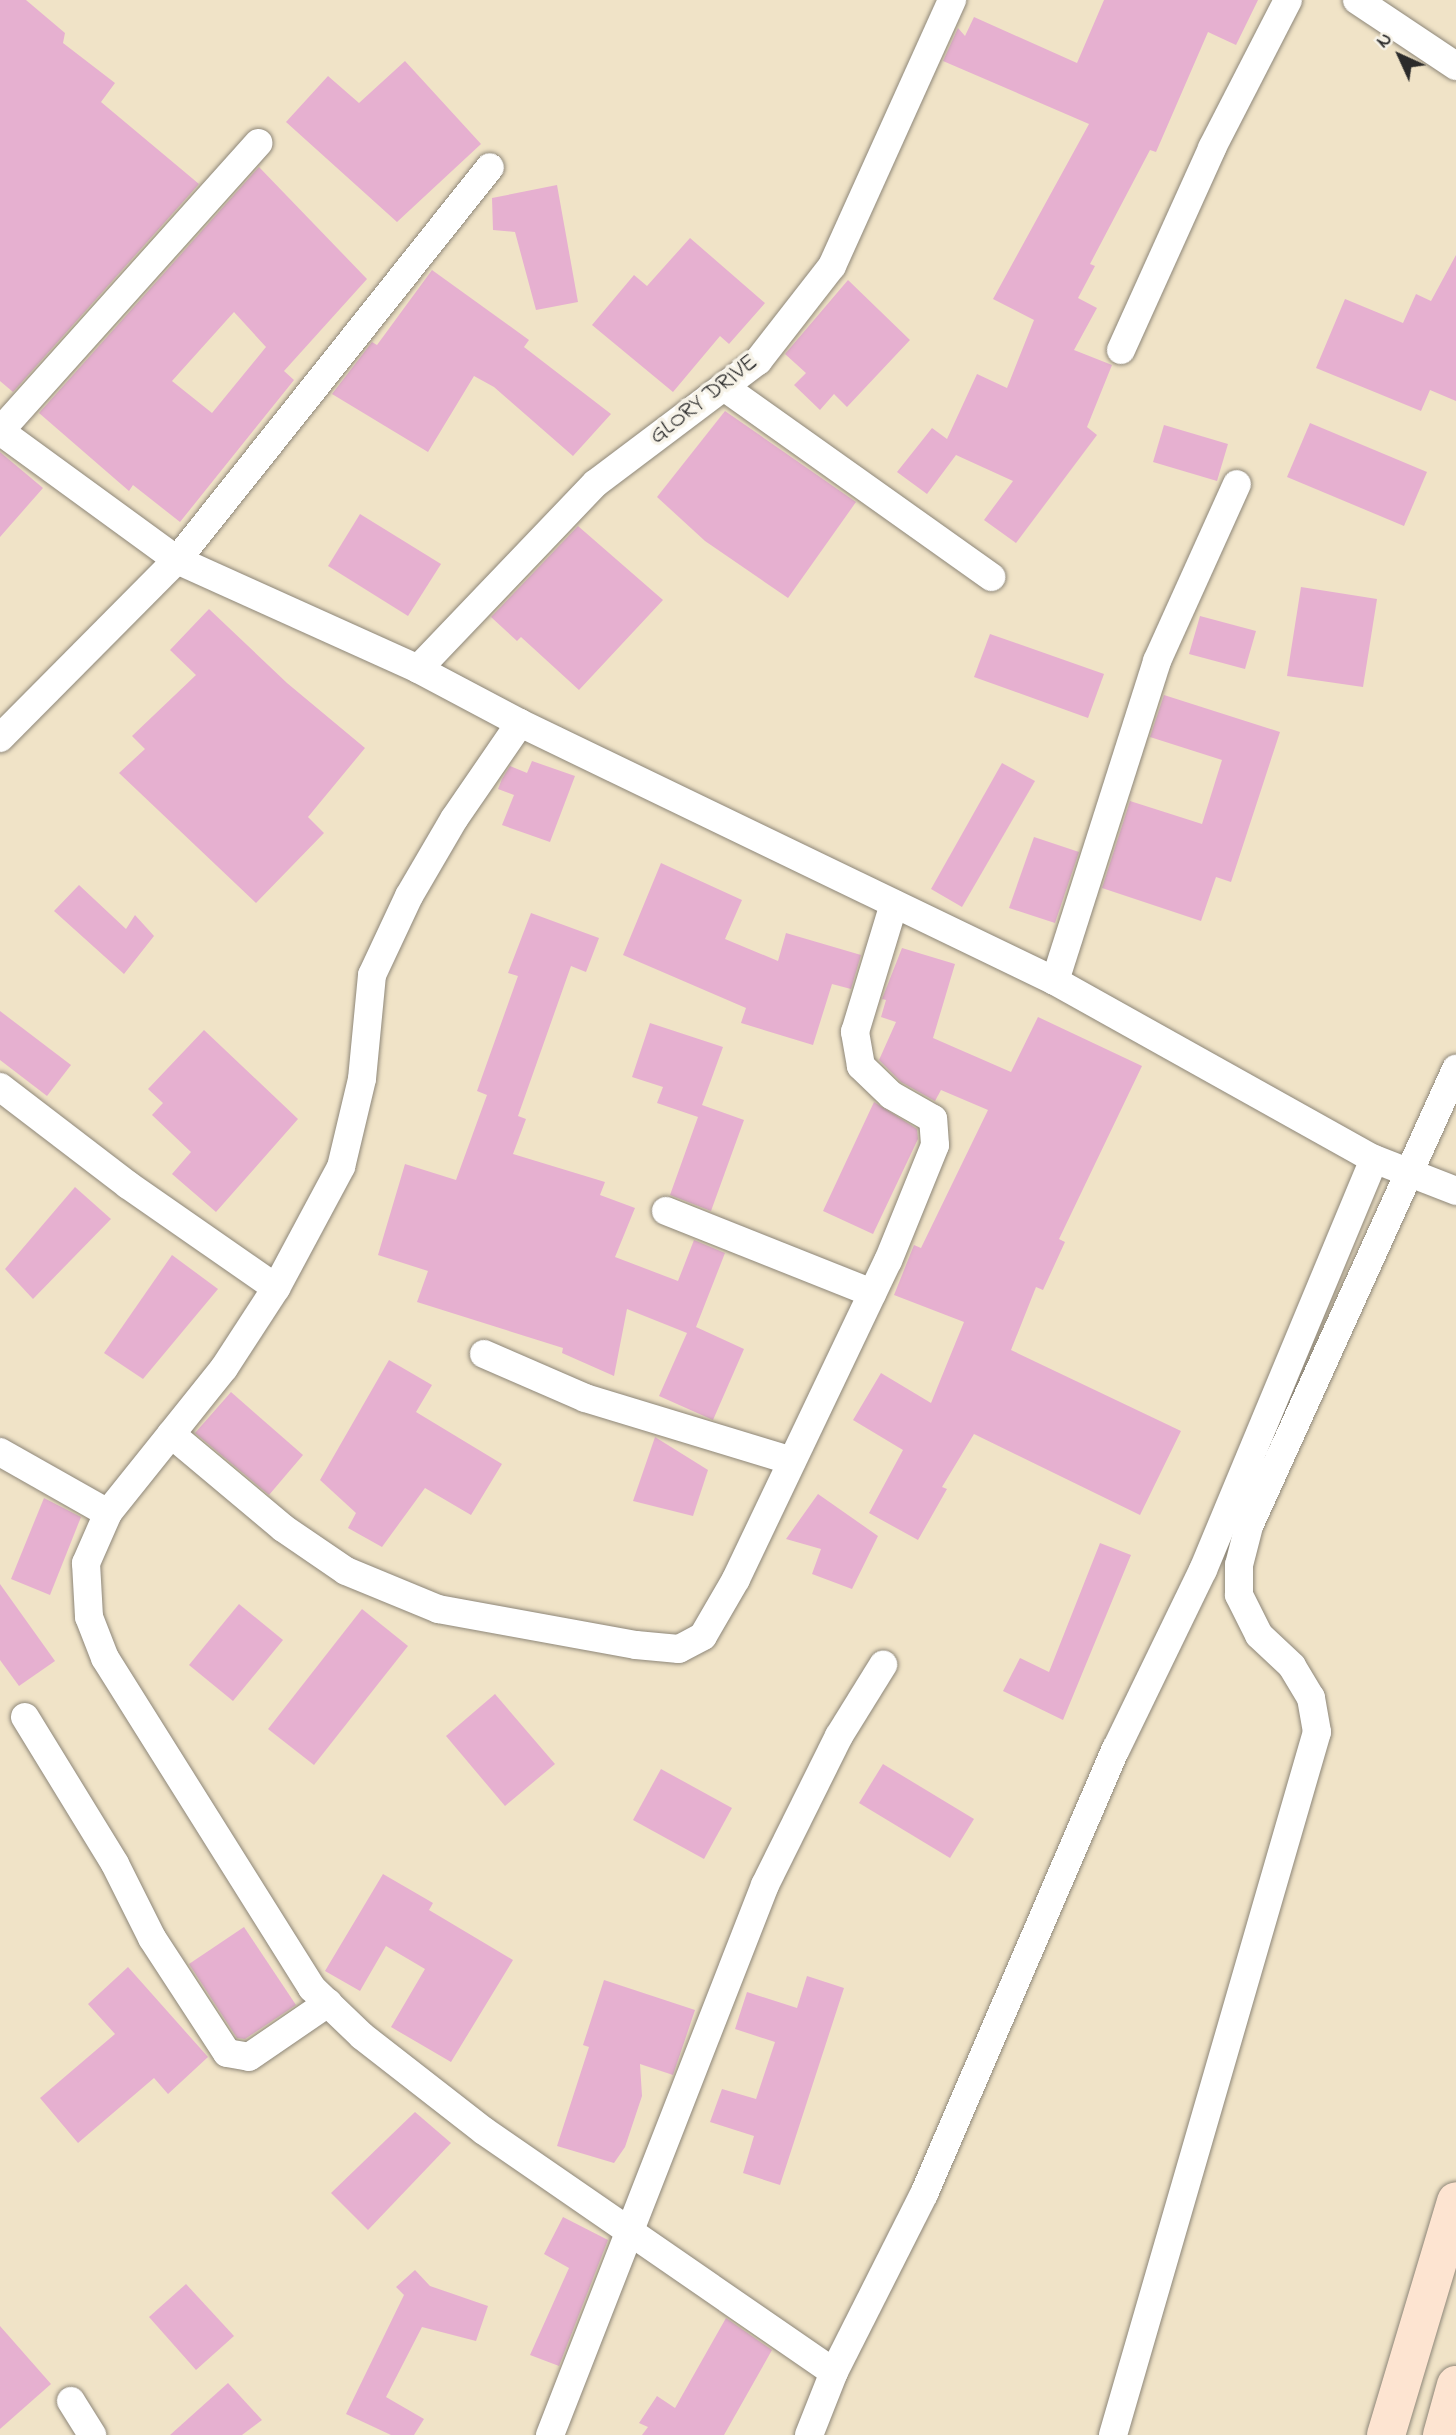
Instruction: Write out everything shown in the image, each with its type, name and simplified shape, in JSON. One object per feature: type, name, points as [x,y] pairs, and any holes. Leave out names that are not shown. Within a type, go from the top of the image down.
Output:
[{"type":"main road","points":[[1386,2435],[1456,2201]]},
{"type":"main road","points":[[1442,2435],[1456,2385]]},
{"type":"street","name":"GLORY DRIVE","points":[[418,669],[597,483],[758,361],[832,266],[952,0]]},
{"type":"street","points":[[1121,350],[1212,148],[1287,0]]},
{"type":"street","points":[[1357,0],[1456,66]]},
{"type":"street","points":[[258,143],[0,431],[177,560],[418,669],[520,723],[1055,981],[1374,1160],[1456,1191]]},
{"type":"street","points":[[0,738],[177,560],[490,167]]},
{"type":"street","points":[[724,387],[991,577]]},
{"type":"street","points":[[1055,981],[1157,661],[1237,484]]},
{"type":"street","points":[[520,723],[454,819],[409,896],[372,975],[362,1079],[341,1167],[276,1288],[224,1368],[108,1513],[86,1563],[89,1617],[105,1658],[219,1845],[312,1988],[362,2036],[484,2131],[633,2231],[834,2372]]},
{"type":"street","points":[[171,1434],[283,1528],[357,1576],[438,1609],[679,1649],[703,1636],[736,1579],[872,1293],[935,1145],[933,1119],[891,1095],[861,1066],[855,1032],[894,904]]},
{"type":"street","points":[[1113,2435],[1317,1732],[1311,1698],[1292,1667],[1259,1635],[1239,1595],[1239,1565],[1249,1526],[1411,1176],[1456,1069]]},
{"type":"street","points":[[0,1087],[128,1185],[276,1288]]},
{"type":"street","points":[[809,2435],[834,2372],[924,2193],[1116,1749],[1203,1570],[1374,1160]]},
{"type":"street","points":[[666,1211],[872,1293]]},
{"type":"street","points":[[484,1354],[584,1398],[792,1461]]},
{"type":"street","points":[[0,1452],[108,1513]]},
{"type":"street","points":[[550,2435],[633,2231],[692,2066],[765,1885],[839,1736],[883,1665]]},
{"type":"street","points":[[25,1717],[115,1864],[152,1938],[227,2053],[249,2057],[328,2003]]},
{"type":"street","points":[[71,2401],[92,2435]]},
{"type":"building","points":[[0,0],[26,0],[65,33],[63,43],[115,83],[101,102],[199,184],[13,392],[0,381]]},
{"type":"building","points":[[1104,0],[1258,0],[1236,45],[1208,32],[1156,152],[1150,150],[1090,264],[1095,266],[1078,298],[1097,308],[1074,350],[1112,365],[1087,427],[1097,435],[1016,543],[984,520],[1013,481],[956,455],[927,494],[897,472],[932,428],[947,439],[977,374],[1007,388],[1034,320],[993,299],[1089,124],[943,61],[958,28],[965,36],[974,17],[1077,63]]},
{"type":"building","points":[[405,61],[481,144],[397,222],[286,122],[328,76],[359,103]]},
{"type":"building","points":[[259,167],[367,279],[284,371],[294,380],[180,522],[133,485],[129,491],[39,413]],"holes":[[[234,312],[266,347],[212,413],[172,381]]]},
{"type":"building","points":[[557,185],[578,302],[536,310],[515,232],[493,230],[492,198]]},
{"type":"building","points":[[690,238],[765,303],[729,344],[720,336],[673,392],[592,325],[634,275],[647,286]]},
{"type":"building","points":[[1456,255],[1456,401],[1430,390],[1421,411],[1316,368],[1345,299],[1403,323],[1416,294],[1431,301]]},
{"type":"building","points":[[432,270],[529,340],[524,347],[611,414],[573,456],[494,387],[474,376],[428,452],[332,394],[372,342],[377,345]]},
{"type":"building","points":[[848,280],[910,340],[847,407],[834,394],[820,410],[794,385],[806,373],[785,354]]},
{"type":"building","points":[[725,411],[856,502],[788,598],[705,541],[657,497]]},
{"type":"building","points":[[1310,423],[1427,472],[1404,526],[1287,477]]},
{"type":"building","points":[[1164,425],[1228,444],[1217,481],[1153,462]]},
{"type":"building","points":[[0,452],[43,488],[0,537]]},
{"type":"building","points":[[360,514],[441,564],[408,616],[328,566]]},
{"type":"building","points":[[578,526],[663,600],[579,690],[521,637],[517,641],[491,617]]},
{"type":"building","points":[[1301,587],[1377,599],[1363,687],[1287,676]]},
{"type":"building","points":[[209,609],[287,683],[365,748],[308,817],[324,833],[256,903],[119,773],[145,749],[132,736],[196,675],[170,650]]},
{"type":"building","points":[[1200,616],[1256,631],[1245,669],[1189,654]]},
{"type":"building","points":[[990,634],[1104,674],[1088,718],[974,677]]},
{"type":"building","points":[[1164,695],[1280,732],[1231,882],[1216,877],[1201,921],[1102,888],[1130,801],[1202,824],[1222,760],[1150,737]]},
{"type":"building","points":[[532,761],[575,776],[550,842],[502,825],[514,795],[498,789],[502,779],[510,766],[527,773]]},
{"type":"building","points":[[1002,763],[1035,781],[962,907],[931,889]]},
{"type":"building","points":[[1034,837],[1079,852],[1055,923],[1009,908]]},
{"type":"building","points":[[661,863],[742,900],[725,939],[778,961],[786,933],[861,955],[851,989],[832,984],[813,1045],[741,1023],[746,1008],[623,955]]},
{"type":"building","points":[[79,885],[126,929],[135,915],[154,936],[124,974],[54,911]]},
{"type":"building","points":[[531,913],[599,938],[586,972],[571,966],[518,1116],[526,1119],[513,1154],[605,1182],[600,1195],[635,1208],[615,1257],[678,1281],[694,1240],[725,1253],[696,1327],[744,1349],[713,1420],[659,1396],[687,1333],[627,1309],[614,1376],[562,1353],[563,1348],[417,1302],[428,1271],[378,1255],[405,1164],[456,1180],[487,1095],[477,1091],[518,976],[508,973]]},
{"type":"building","points":[[902,948],[955,964],[933,1038],[1011,1072],[1038,1017],[1142,1066],[1059,1239],[1065,1242],[1043,1290],[1036,1287],[1011,1350],[1181,1431],[1140,1515],[974,1434],[942,1487],[947,1489],[918,1540],[869,1513],[903,1450],[853,1420],[881,1373],[931,1403],[964,1322],[894,1295],[914,1245],[921,1248],[988,1110],[941,1090],[935,1101],[901,1082],[879,1060],[896,1022],[881,1017],[886,1000],[882,999]]},
{"type":"building","points":[[0,1011],[71,1065],[47,1096],[0,1060]]},
{"type":"building","points":[[650,1023],[723,1047],[702,1105],[744,1120],[711,1211],[670,1195],[698,1117],[657,1103],[663,1087],[632,1077]]},
{"type":"building","points":[[204,1030],[298,1119],[216,1212],[172,1174],[191,1152],[152,1115],[163,1103],[148,1089]]},
{"type":"building","points":[[874,1102],[917,1129],[918,1139],[873,1234],[823,1211]]},
{"type":"building","points":[[75,1187],[111,1219],[33,1299],[5,1269]]},
{"type":"building","points":[[172,1255],[218,1289],[143,1379],[104,1353]]},
{"type":"building","points":[[389,1360],[432,1385],[416,1412],[502,1464],[471,1515],[425,1488],[382,1547],[348,1528],[356,1513],[320,1480]]},
{"type":"building","points":[[231,1392],[303,1455],[269,1495],[195,1433]]},
{"type":"building","points":[[655,1437],[708,1470],[693,1516],[633,1501]]},
{"type":"building","points":[[818,1494],[878,1536],[852,1589],[812,1574],[821,1549],[786,1539]]},
{"type":"building","points":[[44,1498],[81,1517],[50,1595],[11,1579]]},
{"type":"building","points":[[1100,1543],[1131,1555],[1063,1720],[1003,1691],[1020,1658],[1049,1672]]},
{"type":"building","points":[[0,1584],[55,1661],[19,1686],[0,1660]]},
{"type":"building","points":[[239,1604],[283,1640],[233,1701],[189,1665]]},
{"type":"building","points":[[362,1609],[408,1646],[314,1765],[268,1729]]},
{"type":"building","points":[[495,1694],[555,1764],[505,1806],[446,1736]]},
{"type":"building","points":[[883,1764],[974,1819],[950,1858],[859,1803]]},
{"type":"building","points":[[661,1769],[732,1808],[704,1859],[633,1820]]},
{"type":"building","points":[[383,1874],[433,1903],[429,1910],[513,1960],[451,2062],[391,2027],[425,1969],[386,1946],[360,1991],[325,1971]]},
{"type":"building","points":[[244,1927],[296,2005],[245,2039],[237,2038],[189,1964]]},
{"type":"building","points":[[128,1967],[208,2057],[168,2094],[154,2078],[78,2143],[40,2098],[115,2034],[88,2004]]},
{"type":"building","points":[[807,1976],[844,1988],[780,2185],[743,2173],[754,2136],[710,2122],[722,2089],[756,2099],[775,2042],[735,2029],[747,1992],[797,2008]]},
{"type":"building","points":[[604,1980],[695,2010],[673,2075],[640,2064],[642,2096],[625,2147],[614,2163],[557,2146],[589,2047],[583,2045]]},
{"type":"building","points":[[415,2112],[451,2143],[368,2230],[331,2193]]},
{"type":"building","points":[[563,2217],[608,2240],[559,2366],[530,2355],[569,2268],[544,2254]]},
{"type":"building","points":[[415,2270],[430,2286],[488,2306],[476,2341],[422,2327],[386,2397],[424,2419],[414,2435],[391,2435],[346,2414],[404,2295],[396,2287]]},
{"type":"building","points":[[186,2284],[234,2336],[196,2370],[149,2317]]},
{"type":"building","points":[[726,2318],[772,2350],[724,2435],[642,2435],[648,2427],[639,2423],[657,2396],[675,2408]]},
{"type":"building","points":[[0,2326],[51,2384],[0,2429]]},
{"type":"building","points":[[228,2383],[262,2420],[242,2435],[170,2435]]}]
